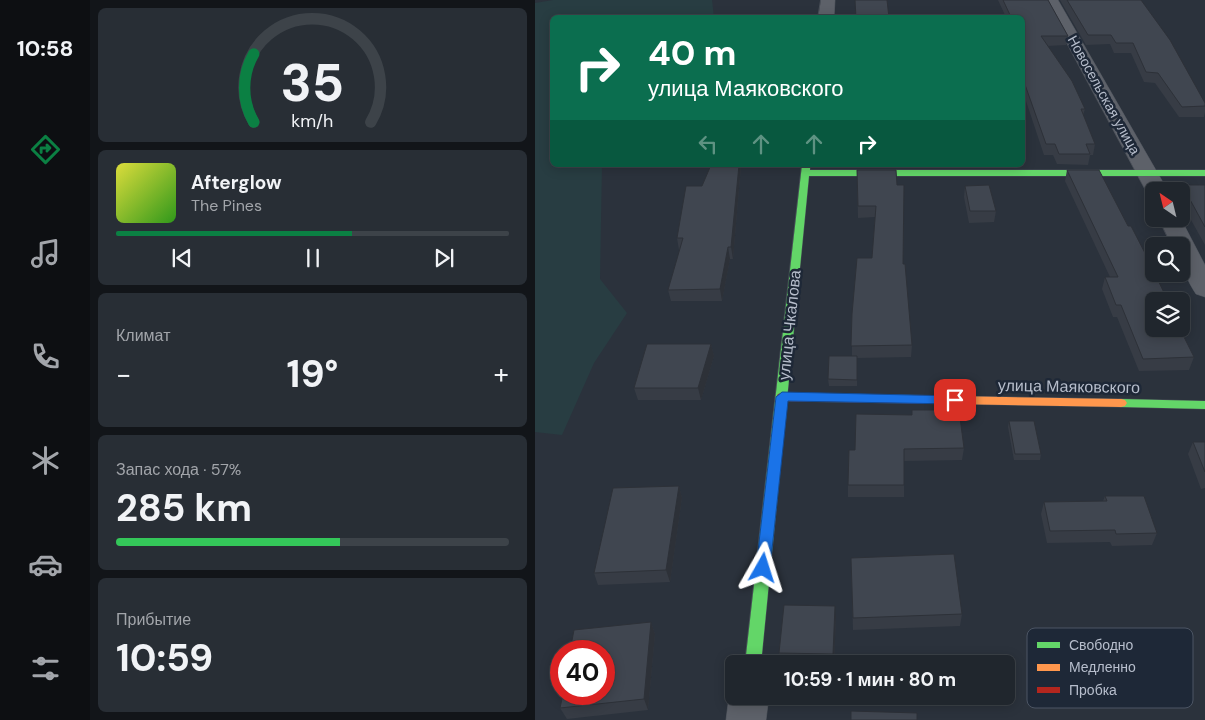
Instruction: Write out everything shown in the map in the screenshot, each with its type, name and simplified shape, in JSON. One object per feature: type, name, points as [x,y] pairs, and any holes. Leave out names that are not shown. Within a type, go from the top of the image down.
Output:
[{"type":"street","points":[[826,15],[829,0]]},
{"type":"street","name":"Новосельская улица","points":[[1051,0],[1152,182]]},
{"type":"street","points":[[805,169],[1148,174],[1205,173]]},
{"type":"street","name":"улица Чкалова","points":[[754,655],[805,169]]},
{"type":"street","points":[[1174,228],[1205,289]]},
{"type":"street","name":"улица Маяковского","points":[[782,397],[1205,405]]},
{"type":"street","points":[[746,720],[748,705]]},
{"type":"green space","points":[[553,0],[712,0],[714,15],[550,15],[550,167],[602,167],[600,279],[627,313],[594,363],[562,435],[535,432],[535,3]]},
{"type":"building","points":[[855,0],[887,0],[889,15],[856,15]]},
{"type":"building","points":[[1003,0],[1048,0],[1068,36],[1041,36],[1072,81],[1085,109],[1081,109],[1095,144],[1086,144],[1090,154],[1059,154],[1055,144],[1046,144],[1025,85],[1025,15],[1010,15]]},
{"type":"building","points":[[1067,0],[1141,0],[1170,40],[1205,106],[1182,107],[1158,73],[1146,72],[1133,43],[1116,43],[1111,35],[1088,35]]},
{"type":"building","points":[[710,167],[739,167],[731,247],[728,247],[720,289],[668,290],[683,238],[677,238],[686,186],[702,186]]},
{"type":"building","points":[[857,170],[896,170],[897,185],[904,185],[903,264],[905,264],[912,345],[851,346],[857,258],[872,258],[876,206],[858,206]]},
{"type":"building","points":[[1067,170],[1099,170],[1128,226],[1131,226],[1145,253],[1145,282],[1159,282],[1164,292],[1145,292],[1145,337],[1184,337],[1194,357],[1143,359],[1121,305],[1116,305],[1105,277],[1118,277]]},
{"type":"building","points":[[989,185],[996,211],[970,211],[965,186]]},
{"type":"building","points":[[1190,185],[1205,185],[1205,227],[1190,200]]},
{"type":"building","points":[[647,344],[711,344],[698,388],[634,388]]},
{"type":"building","points":[[829,356],[857,356],[857,380],[828,379]]},
{"type":"building","points":[[912,410],[959,410],[964,448],[904,449],[904,485],[848,485],[849,450],[855,450],[856,414],[912,415]]},
{"type":"building","points":[[1009,421],[1034,421],[1041,454],[1015,454]]},
{"type":"building","points":[[1193,442],[1205,442],[1205,472]]},
{"type":"building","points":[[679,486],[666,570],[594,573],[613,488]]},
{"type":"building","points":[[1105,496],[1144,496],[1157,533],[1116,534],[1115,530],[1050,531],[1044,502],[1107,501]]},
{"type":"building","points":[[954,554],[962,614],[853,618],[851,558]]},
{"type":"building","points":[[784,605],[835,606],[833,654],[779,653]]},
{"type":"building","points":[[651,622],[644,699],[615,702],[615,640],[572,640],[574,630]]},
{"type":"building","points":[[561,705],[588,705],[560,708]]},
{"type":"building","points":[[851,711],[917,713],[917,720],[851,720]]},
{"type":"traffic: fast","points":[[754,655],[806,167]]},
{"type":"traffic: fast","points":[[805,173],[1205,173]]},
{"type":"traffic: fast","points":[[1121,403],[1205,405]]},
{"type":"traffic: slow","points":[[953,400],[1121,403]]},
{"type":"traffic: jam","points":[[782,397],[953,400]]},
{"type":"route","points":[[763,568],[782,397],[955,400]]}]
